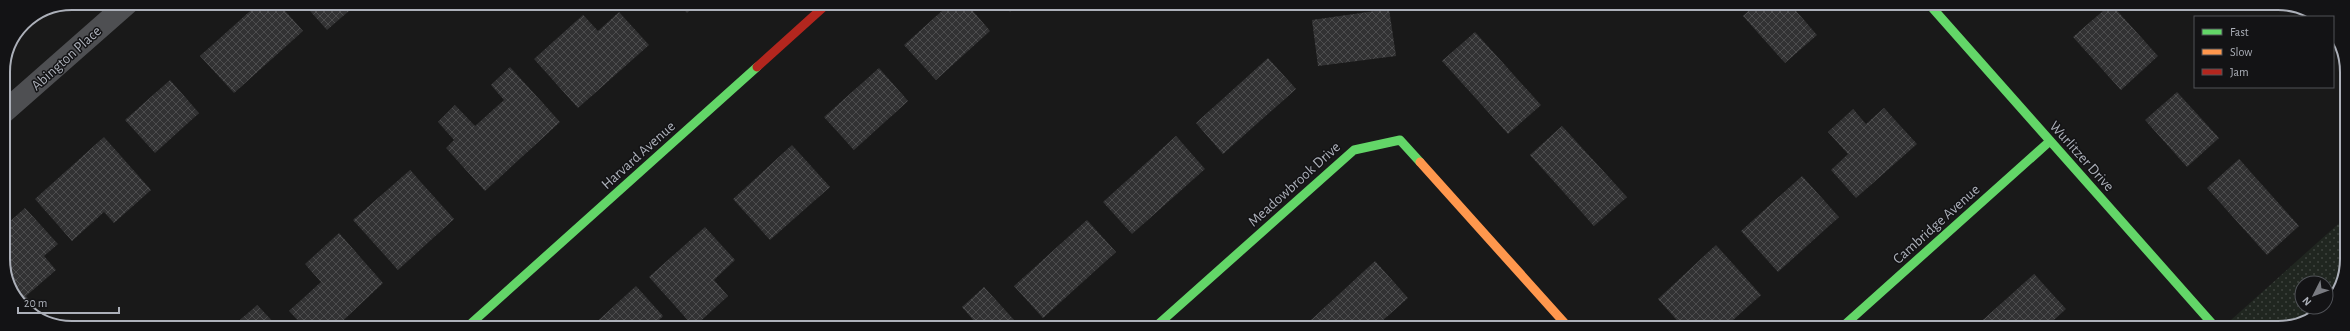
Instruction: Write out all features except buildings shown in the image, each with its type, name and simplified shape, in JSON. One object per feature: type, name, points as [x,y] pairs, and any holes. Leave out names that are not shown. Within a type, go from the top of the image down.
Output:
[{"type":"street","name":"Abington Place","points":[[10,108],[120,10]]},
{"type":"street","name":"Harvard Avenue","points":[[474,321],[820,10]]},
{"type":"street","name":"Wurlitzer Drive","points":[[1933,10],[2210,321]]},
{"type":"street","name":"Meadowbrook Drive","points":[[1162,321],[1354,150],[1400,140],[1563,321]]},
{"type":"street","name":"Cambridge Avenue","points":[[1849,321],[2050,141]]},
{"type":"shaded area","points":[[2340,222],[2340,259],[2337,279],[2334,286],[2334,275],[2294,275],[2294,315],[2305,315],[2298,318],[2278,321],[2230,321]]},
{"type":"traffic: fast","points":[[1934,10],[2210,321]]},
{"type":"traffic: fast","points":[[474,321],[757,67]]},
{"type":"traffic: fast","points":[[1162,321],[1354,150],[1400,140],[1420,162]]},
{"type":"traffic: fast","points":[[1849,321],[2050,141]]},
{"type":"traffic: slow","points":[[1420,162],[1563,321]]},
{"type":"traffic: jam","points":[[757,67],[820,10]]}]
